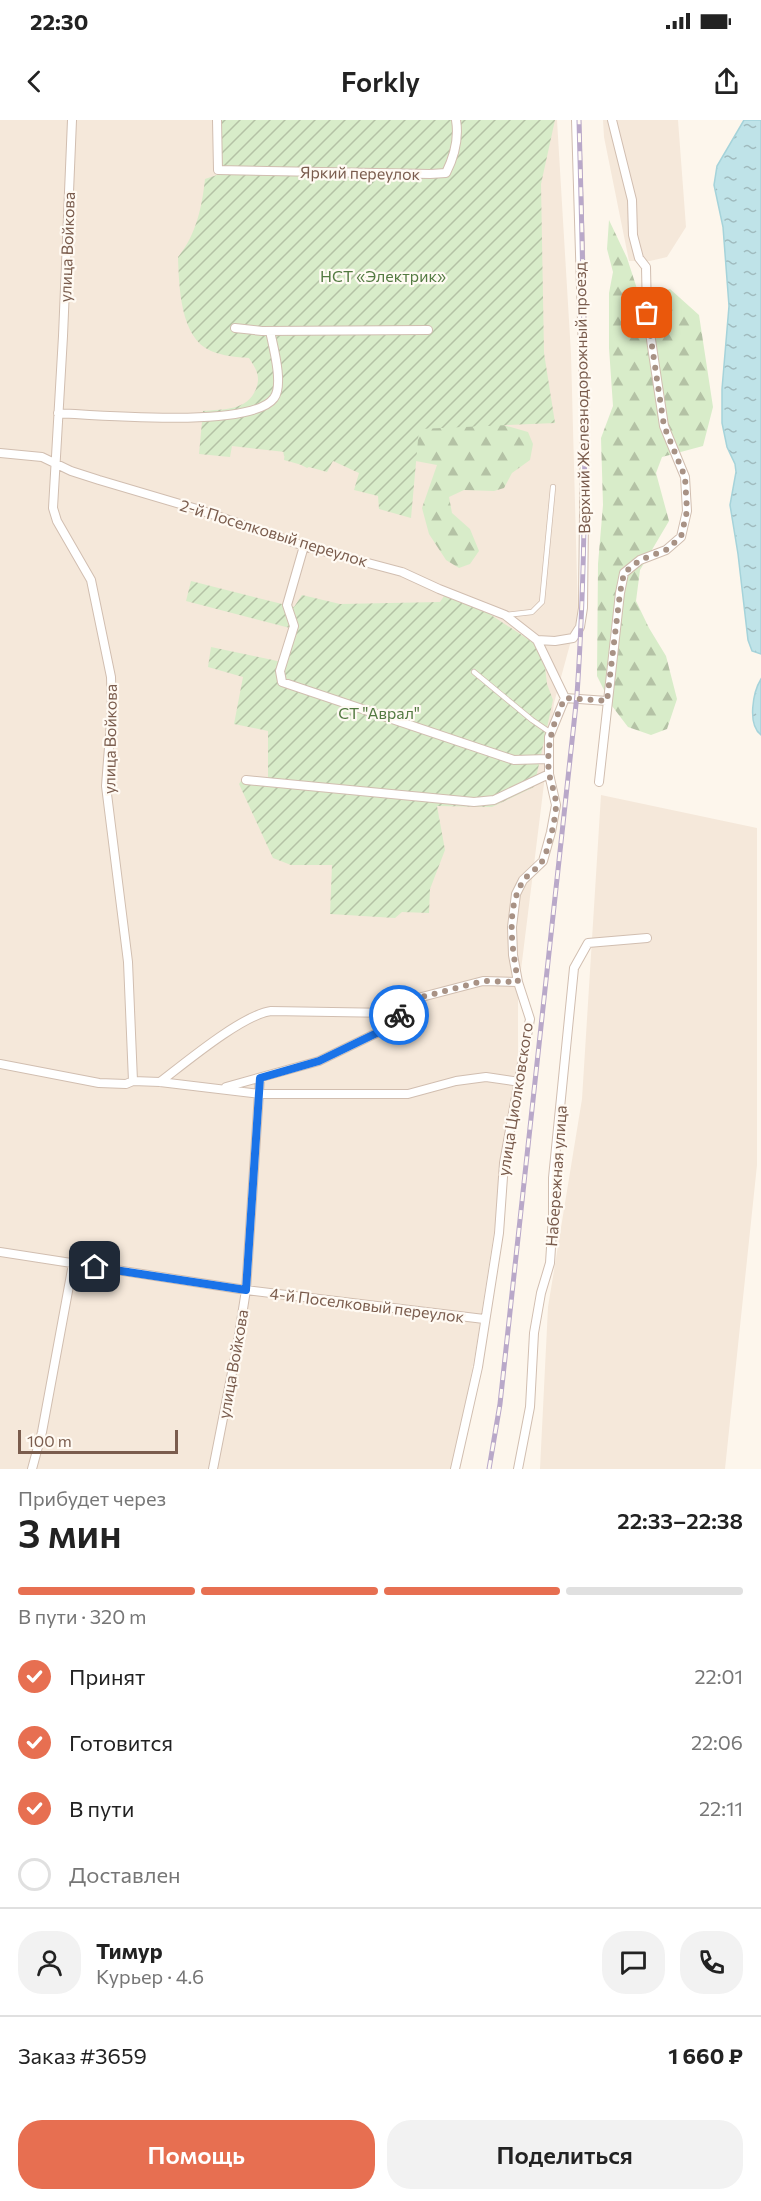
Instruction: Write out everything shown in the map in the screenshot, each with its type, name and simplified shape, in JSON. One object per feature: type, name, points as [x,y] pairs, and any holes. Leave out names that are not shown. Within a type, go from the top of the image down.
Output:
[{"type":"street","name":"улица Войкова","points":[[72,120],[64,325],[53,508],[57,521],[91,580],[111,677],[112,709],[106,786],[128,962],[133,1081]]},
{"type":"street","name":"Яркий переулок","points":[[217,120],[218,170],[446,173],[452,160],[458,132],[456,120]]},
{"type":"street","name":"Верхний Железнодорожный проезд","points":[[537,640],[555,641],[573,638],[580,627],[583,608],[585,421],[576,120]]},
{"type":"street","points":[[599,782],[624,573],[640,560],[666,550],[681,537],[687,511],[685,477],[664,426],[647,313],[646,267],[639,258],[633,236],[632,200],[612,120]]},
{"type":"street","points":[[235,328],[270,331],[428,330]]},
{"type":"street","points":[[58,413],[190,418],[251,412],[269,404],[276,396],[278,384],[276,359],[270,331]]},
{"type":"street","name":"2-й Поселковый переулок","points":[[0,453],[42,457],[71,471],[196,509],[304,546],[402,572],[505,615],[537,640]]},
{"type":"street","points":[[304,546],[287,605],[294,626],[280,671],[282,682],[514,760],[548,759]]},
{"type":"street","points":[[537,640],[565,698],[607,701]]},
{"type":"street","name":"улица Циолковского","points":[[455,1469],[478,1367],[499,1233],[504,1163],[530,1019],[518,982],[513,955],[512,927],[516,894],[523,880],[543,861],[556,805],[549,774],[551,733],[565,698]]},
{"type":"street","points":[[246,780],[474,802],[494,800],[549,774]]},
{"type":"street","name":"Набережная улица","points":[[518,1469],[530,1407],[534,1333],[550,1263],[554,1216],[553,1178],[574,968],[588,943],[647,938]]},
{"type":"street","points":[[160,1082],[260,1012],[393,1013],[414,999],[483,981],[518,982]]},
{"type":"street","points":[[223,1088],[319,1061],[383,1030],[414,999]]},
{"type":"street","points":[[0,1064],[99,1083],[160,1082],[260,1094],[408,1094],[456,1081],[486,1077],[520,1082]]},
{"type":"street","name":"улица Войкова","points":[[213,1469],[246,1290],[260,1078]]},
{"type":"street","name":"4-й Поселковый переулок","points":[[0,1252],[246,1290],[484,1319]]},
{"type":"street","points":[[32,1469],[42,1432],[73,1264]]},
{"type":"lane","points":[[505,615],[532,612],[542,602],[553,487]]},
{"type":"lane","points":[[474,672],[551,733]]},
{"type":"shaded area","points":[[0,120],[557,120],[571,354],[578,615],[554,703],[518,994],[518,1077],[476,1348],[454,1469],[0,1469]]},
{"type":"shaded area","points":[[603,120],[678,120],[686,227],[667,257],[650,261],[629,261],[604,137]]},
{"type":"shaded area","points":[[601,795],[757,828],[757,1165],[725,1469],[540,1469],[548,1307],[582,1099]]},
{"type":"green space","name":"НСТ «Электрик»","points":[[220,120],[555,120],[541,184],[544,353],[555,423],[419,429],[411,518],[379,509],[378,496],[354,490],[359,473],[333,461],[327,472],[284,460],[285,452],[232,446],[230,457],[199,454],[203,411],[234,408],[241,405],[252,396],[258,380],[256,369],[249,358],[220,354],[201,344],[193,335],[183,310],[178,257],[197,220],[205,179],[217,175]]},
{"type":"green space","points":[[609,220],[627,258],[639,295],[670,289],[699,315],[713,407],[703,446],[662,457],[656,473],[669,521],[640,570],[636,601],[666,656],[677,699],[667,729],[651,735],[628,727],[612,706],[597,676],[598,564],[603,505],[601,438],[613,406],[609,348],[609,293],[613,272],[607,249]]},
{"type":"green space","points":[[489,421],[528,432],[533,444],[530,460],[512,473],[504,488],[494,491],[464,490],[449,497],[452,513],[470,529],[479,551],[470,564],[459,568],[446,560],[429,534],[422,508],[437,465],[389,456],[330,455],[307,468],[284,456],[279,429]]},
{"type":"green space","name":"СТ \"Аврал\"","points":[[191,581],[294,607],[302,595],[340,604],[440,602],[444,596],[488,613],[543,649],[547,684],[553,700],[534,787],[492,807],[437,806],[445,850],[430,889],[429,913],[402,912],[395,918],[330,914],[332,865],[291,865],[273,858],[239,784],[241,781],[268,782],[268,731],[234,724],[243,677],[208,667],[211,647],[282,662],[290,628],[186,601]]},
{"type":"water","points":[[744,120],[761,120],[761,654],[752,651],[748,640],[730,505],[736,472],[722,423],[722,389],[729,306],[723,227],[714,185],[717,166]]},
{"type":"water","points":[[761,679],[761,735],[754,723],[753,708]]},
{"type":"railway","points":[[489,1469],[500,1404],[577,695],[585,480],[579,120]]},
{"type":"way so far","points":[[399,1015],[414,999],[483,981],[518,982],[513,955],[512,927],[516,894],[523,880],[543,861],[551,832],[556,805],[548,759],[549,737],[555,718],[565,698],[607,701],[624,573],[640,560],[666,550],[681,537],[687,511],[685,477],[664,426],[647,313]]},
{"type":"route","points":[[95,1267],[246,1290],[260,1078],[319,1061],[383,1030],[399,1015]]}]
